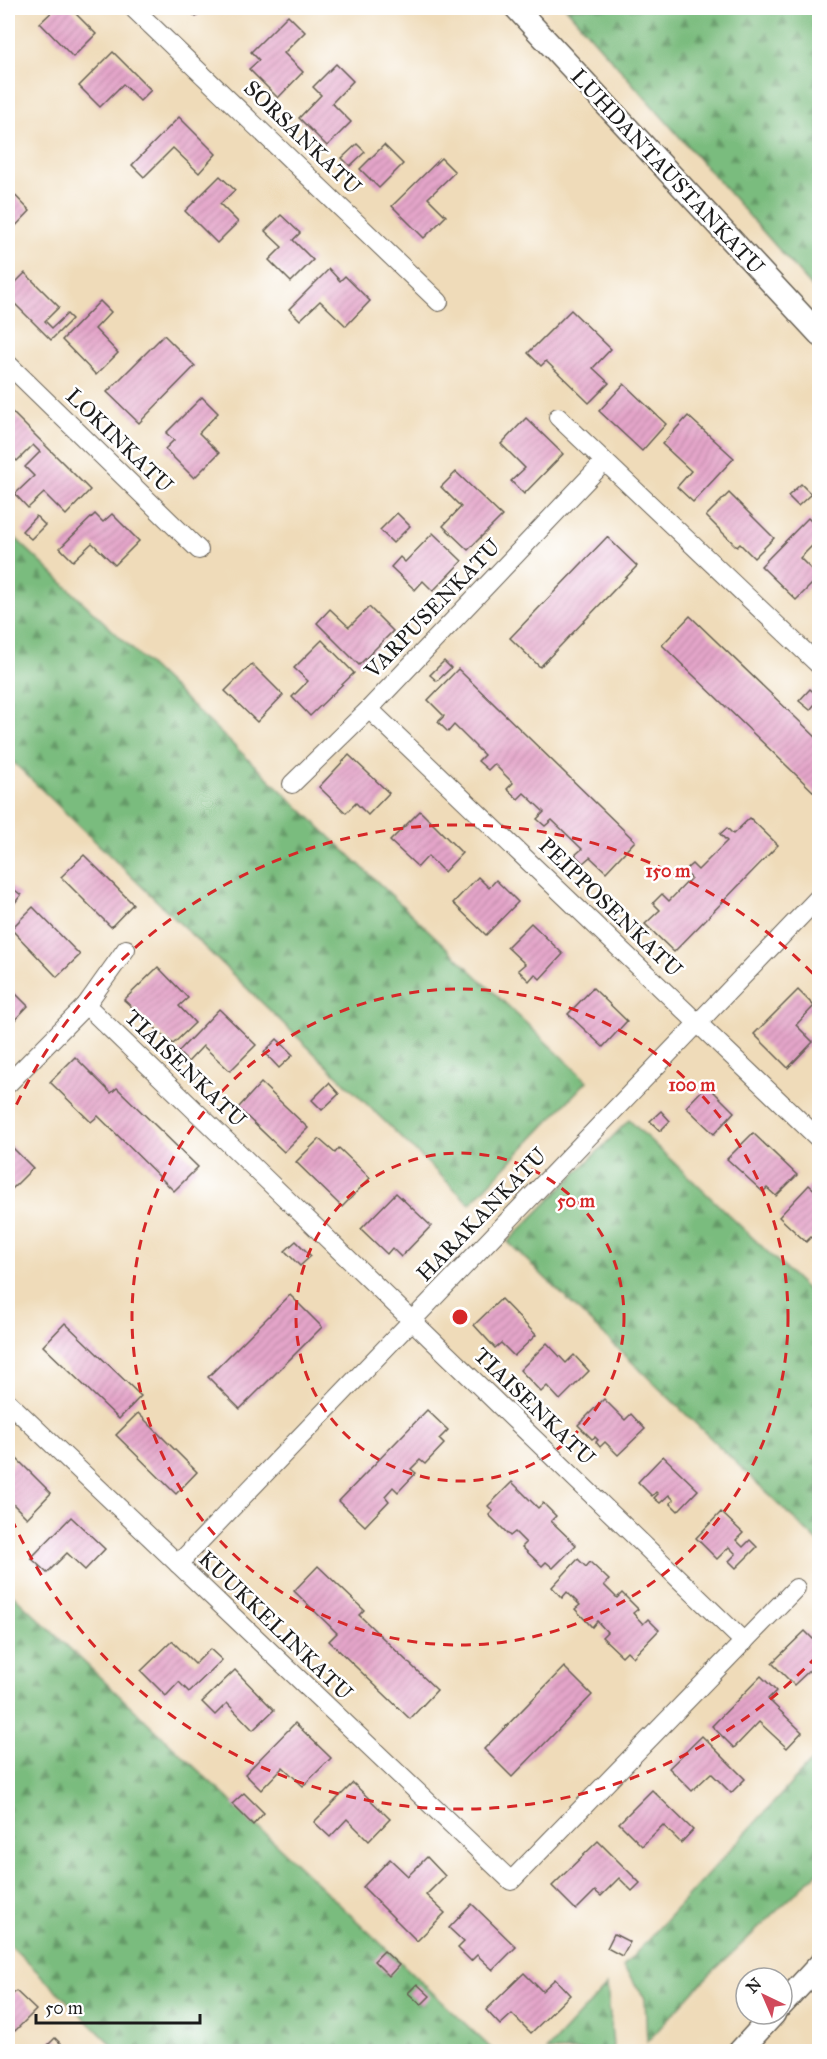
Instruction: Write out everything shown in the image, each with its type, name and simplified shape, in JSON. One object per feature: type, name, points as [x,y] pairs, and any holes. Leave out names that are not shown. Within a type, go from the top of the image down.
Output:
[{"type":"street","name":"SORSANKATU","points":[[133,8],[439,302]]},
{"type":"street","name":"LUHDANTAUSTANKATU","points":[[516,8],[819,335]]},
{"type":"street","name":"LOKINKATU","points":[[8,364],[199,550]]},
{"type":"street","points":[[558,417],[819,666]]},
{"type":"street","name":"VARPUSENKATU","points":[[292,784],[369,709],[604,462]]},
{"type":"street","name":"PEIPPOSENKATU","points":[[369,709],[819,1140]]},
{"type":"street","name":"HARAKANKATU","points":[[178,1564],[819,896]]},
{"type":"street","points":[[8,1084],[86,1005],[126,949]]},
{"type":"street","name":"TIAISENKATU","points":[[86,1005],[744,1642]]},
{"type":"street","name":"KUUKKELINKATU","points":[[8,1402],[511,1881],[744,1642]]},
{"type":"street","points":[[744,1642],[796,1588]]},
{"type":"street","points":[[794,1992],[819,1964]]},
{"type":"street","points":[[739,2052],[763,2026]]},
{"type":"green space","points":[[566,8],[819,8],[819,295]]},
{"type":"green space","points":[[8,531],[587,1081],[470,1204],[8,757]]},
{"type":"green space","points":[[629,1120],[819,1301],[819,1543],[508,1242]]},
{"type":"green space","points":[[8,1590],[494,2051],[118,2051],[8,1943]]},
{"type":"green space","points":[[819,1753],[819,1871],[707,1977],[647,2042],[645,1998],[623,1967]]},
{"type":"green space","points":[[607,1985],[613,2046],[609,2051],[546,2051]]},
{"type":"building","points":[[56,8],[70,8],[96,34],[73,57],[40,23]]},
{"type":"building","points":[[186,8],[206,8],[196,17]]},
{"type":"building","points":[[288,15],[305,32],[284,53],[303,72],[278,98],[249,69],[259,60],[251,52]]},
{"type":"building","points":[[113,52],[151,90],[140,101],[123,84],[100,107],[79,86]]},
{"type":"building","points":[[336,64],[353,81],[332,103],[351,122],[327,146],[299,118],[321,95],[313,87]]},
{"type":"building","points":[[179,117],[216,154],[199,173],[173,148],[144,177],[132,165]]},
{"type":"building","points":[[357,144],[365,152],[350,166],[342,158]]},
{"type":"building","points":[[384,145],[403,164],[379,188],[360,169]]},
{"type":"building","points":[[441,158],[455,172],[428,198],[446,216],[424,238],[392,206]]},
{"type":"building","points":[[220,176],[235,190],[220,204],[238,222],[217,243],[185,211]]},
{"type":"building","points":[[8,188],[30,211],[8,234]]},
{"type":"building","points":[[281,215],[300,233],[293,240],[313,260],[291,282],[269,260],[282,247],[265,231]]},
{"type":"building","points":[[329,269],[340,281],[345,276],[370,301],[346,326],[320,301],[300,320],[289,309]]},
{"type":"building","points":[[25,273],[59,307],[45,321],[52,328],[67,314],[72,319],[51,340],[8,297],[8,290]]},
{"type":"building","points":[[100,301],[111,312],[95,329],[118,353],[96,375],[62,340]]},
{"type":"building","points":[[571,310],[611,349],[593,368],[609,383],[589,403],[546,361],[541,366],[528,353]]},
{"type":"building","points":[[164,335],[195,366],[139,423],[107,392]]},
{"type":"building","points":[[624,384],[666,424],[642,451],[599,411]]},
{"type":"building","points":[[202,397],[218,413],[199,433],[219,453],[194,478],[165,449],[174,440],[166,433]]},
{"type":"building","points":[[8,408],[90,490],[66,515],[44,493],[28,508],[15,494],[34,476],[25,467],[40,452],[33,445],[17,461],[8,452]]},
{"type":"building","points":[[688,416],[734,458],[693,502],[677,487],[691,471],[662,444]]},
{"type":"building","points":[[526,418],[563,454],[524,494],[511,481],[525,468],[501,444]]},
{"type":"building","points":[[456,472],[502,516],[468,550],[443,526],[461,507],[441,487]]},
{"type":"building","points":[[801,484],[811,494],[798,506],[788,496]]},
{"type":"building","points":[[729,493],[774,538],[754,558],[740,544],[737,547],[706,516]]},
{"type":"building","points":[[397,513],[410,526],[393,543],[380,530]]},
{"type":"building","points":[[95,514],[103,522],[112,514],[139,541],[115,565],[92,543],[73,561],[60,548]]},
{"type":"building","points":[[36,516],[45,525],[31,539],[22,531]]},
{"type":"building","points":[[808,518],[820,530],[820,538],[800,558],[819,577],[796,600],[761,566]]},
{"type":"building","points":[[433,533],[462,561],[433,591],[423,581],[415,590],[391,567],[400,557],[405,562]]},
{"type":"building","points":[[607,537],[637,566],[540,667],[510,638]]},
{"type":"building","points":[[369,607],[393,631],[359,665],[317,623],[330,609],[349,627]]},
{"type":"building","points":[[690,616],[820,741],[820,798],[662,645]]},
{"type":"building","points":[[322,640],[354,673],[310,716],[292,697],[308,681],[294,668]]},
{"type":"building","points":[[444,661],[451,668],[437,681],[430,675]]},
{"type":"building","points":[[252,664],[283,695],[257,722],[225,691]]},
{"type":"building","points":[[458,669],[635,841],[606,872],[590,857],[583,863],[575,855],[582,849],[552,820],[545,826],[537,819],[544,812],[524,793],[518,799],[507,789],[513,783],[494,764],[488,770],[478,761],[484,755],[454,725],[448,732],[438,722],[444,716],[428,700]]},
{"type":"building","points":[[810,689],[820,698],[810,710],[799,701]]},
{"type":"building","points":[[349,755],[389,793],[368,815],[356,803],[346,813],[319,787]]},
{"type":"building","points":[[420,811],[462,853],[444,872],[428,856],[418,867],[390,841]]},
{"type":"building","points":[[750,818],[778,845],[674,952],[645,924],[660,910],[653,903],[662,894],[669,901],[691,878],[684,871],[692,864],[698,870],[727,841],[720,834],[727,828],[733,834]]},
{"type":"building","points":[[84,855],[133,904],[111,927],[61,877]]},
{"type":"building","points":[[478,877],[489,888],[496,880],[518,902],[486,935],[453,903]]},
{"type":"building","points":[[10,886],[21,895],[9,910],[8,889]]},
{"type":"building","points":[[33,907],[80,955],[57,977],[11,929]]},
{"type":"building","points":[[531,923],[563,954],[540,979],[535,974],[529,981],[518,970],[525,964],[507,947]]},
{"type":"building","points":[[158,967],[188,998],[179,1006],[195,1023],[173,1044],[124,1000]]},
{"type":"building","points":[[8,986],[28,1006],[8,1027]]},
{"type":"building","points":[[593,988],[627,1021],[603,1047],[568,1014]]},
{"type":"building","points":[[798,990],[814,1006],[796,1025],[813,1042],[788,1068],[754,1034]]},
{"type":"building","points":[[219,1009],[256,1045],[230,1071],[203,1046],[188,1062],[178,1052]]},
{"type":"building","points":[[277,1039],[293,1055],[279,1068],[264,1052]]},
{"type":"building","points":[[75,1057],[111,1093],[117,1088],[198,1167],[174,1191],[98,1116],[91,1122],[50,1082]]},
{"type":"building","points":[[261,1083],[308,1128],[284,1152],[238,1108]]},
{"type":"building","points":[[329,1083],[339,1094],[322,1110],[312,1100]]},
{"type":"building","points":[[707,1085],[734,1112],[714,1134],[686,1107]]},
{"type":"building","points":[[661,1111],[670,1121],[660,1131],[650,1121]]},
{"type":"building","points":[[753,1133],[797,1175],[776,1196],[767,1188],[763,1192],[727,1159]]},
{"type":"building","points":[[319,1139],[335,1153],[339,1148],[370,1178],[342,1207],[296,1162]]},
{"type":"building","points":[[11,1146],[33,1168],[8,1193],[8,1150]]},
{"type":"building","points":[[809,1185],[820,1195],[820,1245],[811,1237],[806,1242],[779,1217]]},
{"type":"building","points":[[396,1193],[431,1226],[401,1257],[392,1248],[387,1254],[361,1229]]},
{"type":"building","points":[[296,1241],[311,1256],[300,1266],[285,1251]]},
{"type":"building","points":[[290,1295],[322,1327],[240,1409],[208,1377]]},
{"type":"building","points":[[501,1299],[536,1335],[514,1356],[501,1343],[495,1348],[474,1325]]},
{"type":"building","points":[[65,1323],[141,1396],[119,1419],[43,1346]]},
{"type":"building","points":[[547,1343],[566,1363],[574,1355],[589,1371],[560,1400],[547,1386],[541,1392],[520,1370]]},
{"type":"building","points":[[604,1399],[625,1420],[631,1414],[645,1429],[618,1455],[605,1442],[600,1447],[595,1437],[592,1439],[578,1425]]},
{"type":"building","points":[[427,1410],[448,1430],[439,1439],[444,1444],[425,1464],[420,1460],[411,1469],[416,1473],[398,1492],[393,1487],[385,1496],[389,1501],[365,1526],[339,1501]]},
{"type":"building","points":[[138,1413],[197,1472],[176,1494],[116,1435]]},
{"type":"building","points":[[663,1456],[698,1490],[678,1511],[670,1503],[674,1500],[669,1495],[660,1503],[654,1498],[658,1494],[656,1492],[652,1496],[638,1482]]},
{"type":"building","points":[[17,1459],[51,1493],[27,1518],[11,1502],[8,1506],[8,1469]]},
{"type":"building","points":[[512,1482],[538,1508],[543,1503],[556,1516],[551,1521],[576,1545],[553,1568],[546,1562],[542,1566],[522,1547],[526,1543],[515,1532],[510,1536],[489,1515],[493,1511],[488,1506]]},
{"type":"building","points":[[721,1512],[743,1533],[736,1540],[743,1547],[750,1540],[757,1547],[736,1568],[729,1561],[736,1554],[729,1547],[717,1559],[696,1538]]},
{"type":"building","points":[[71,1517],[105,1549],[85,1570],[67,1553],[47,1573],[31,1558]]},
{"type":"building","points":[[578,1559],[586,1567],[590,1562],[609,1580],[604,1585],[617,1598],[622,1593],[638,1609],[633,1613],[643,1624],[648,1619],[659,1630],[633,1657],[627,1651],[622,1656],[602,1637],[607,1632],[597,1621],[592,1627],[575,1609],[580,1605],[567,1592],[562,1598],[552,1587]]},
{"type":"building","points":[[318,1566],[364,1610],[359,1615],[437,1690],[410,1719],[329,1641],[337,1633],[294,1591]]},
{"type":"building","points":[[805,1631],[820,1646],[820,1675],[812,1668],[794,1685],[772,1663]]},
{"type":"building","points":[[172,1641],[195,1664],[210,1649],[222,1660],[189,1692],[179,1682],[166,1696],[141,1671]]},
{"type":"building","points":[[564,1667],[592,1695],[512,1777],[484,1749]]},
{"type":"building","points":[[235,1670],[274,1710],[253,1730],[227,1703],[215,1715],[202,1702]]},
{"type":"building","points":[[761,1676],[776,1691],[768,1699],[802,1732],[787,1748],[759,1722],[734,1748],[712,1726]]},
{"type":"building","points":[[295,1723],[331,1758],[303,1786],[283,1767],[261,1790],[245,1774]]},
{"type":"building","points":[[702,1736],[745,1779],[731,1793],[711,1773],[692,1791],[669,1768]]},
{"type":"building","points":[[353,1783],[390,1819],[369,1841],[347,1819],[330,1837],[314,1822]]},
{"type":"building","points":[[652,1790],[693,1830],[681,1843],[663,1825],[642,1846],[619,1823]]},
{"type":"building","points":[[244,1793],[264,1813],[253,1825],[232,1804]]},
{"type":"building","points":[[598,1841],[640,1883],[632,1891],[619,1878],[601,1896],[595,1891],[576,1910],[552,1886]]},
{"type":"building","points":[[427,1857],[445,1876],[426,1895],[445,1913],[417,1941],[363,1887],[390,1859],[408,1876]]},
{"type":"building","points":[[472,1904],[516,1947],[493,1970],[477,1955],[471,1961],[458,1948],[464,1942],[449,1928]]},
{"type":"building","points":[[614,1934],[630,1942],[622,1956],[607,1948]]},
{"type":"building","points":[[384,1951],[399,1965],[389,1976],[374,1961]]},
{"type":"building","points":[[524,1973],[542,1991],[555,1979],[570,1995],[531,2033],[512,2014],[500,2025],[486,2010]]},
{"type":"building","points":[[417,1984],[430,1996],[421,2005],[408,1993]]},
{"type":"building","points":[[16,1991],[36,2010],[15,2031],[8,2023],[8,1996],[9,1998]]},
{"type":"building","points":[[55,2038],[69,2052],[41,2052]]}]
